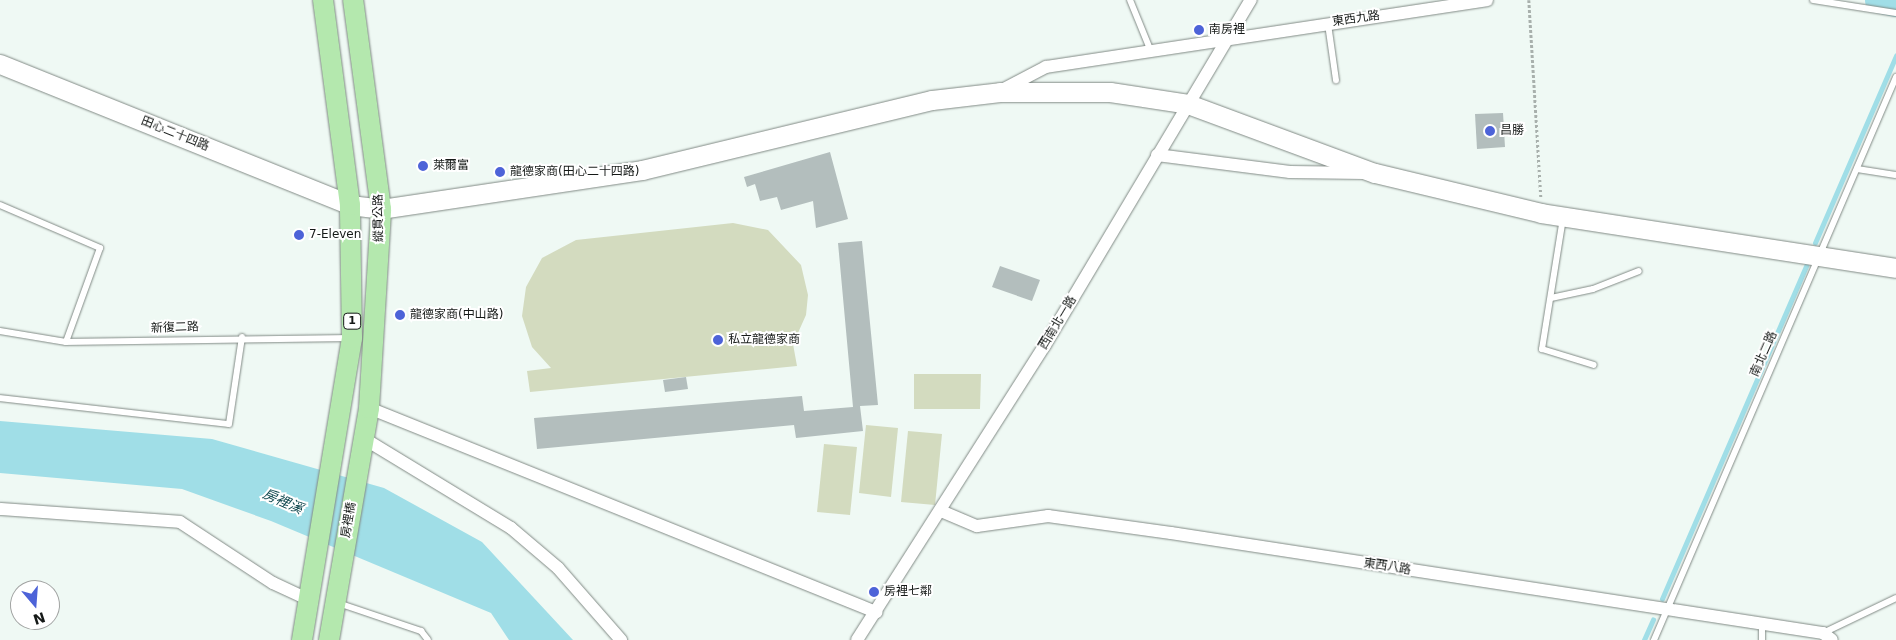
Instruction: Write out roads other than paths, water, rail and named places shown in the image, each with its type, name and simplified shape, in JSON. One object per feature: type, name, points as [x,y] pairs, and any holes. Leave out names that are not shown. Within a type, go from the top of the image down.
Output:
[{"type":"main road","name":"1","points":[[324,0],[350,205],[352,338]]},
{"type":"main road","name":"縱貫公路","points":[[353,0],[381,209],[369,408],[363,438]]},
{"type":"main road","name":"田心二十四路","points":[[0,64],[350,205],[381,209],[642,170],[932,100],[1000,92],[1110,92],[1188,104],[1375,173],[1542,213],[1896,268]]},
{"type":"main road","name":"房裡橋","points":[[309,600],[338,436],[352,338]]},
{"type":"main road","name":"房裡橋","points":[[335,602],[363,438]]},
{"type":"main road","name":"1","points":[[302,640],[309,600]]},
{"type":"main road","name":"1","points":[[329,640],[335,602]]},
{"type":"street","name":"西南北一路","points":[[857,640],[941,511],[1158,155],[1225,39],[1252,0]]},
{"type":"street","name":"東西九路","points":[[1000,92],[1046,67],[1150,49],[1487,0]]},
{"type":"street","points":[[1158,155],[1290,172],[1375,173]]},
{"type":"street","points":[[369,408],[876,612]]},
{"type":"street","points":[[363,438],[511,528],[558,568],[621,640]]},
{"type":"street","points":[[0,509],[180,522],[273,583],[309,600]]},
{"type":"street","name":"東西八路","points":[[941,511],[977,526],[1048,516],[1666,611],[1762,624],[1828,636]]},
{"type":"lane","points":[[1130,0],[1150,49]]},
{"type":"lane","points":[[1813,0],[1896,14]]},
{"type":"lane","points":[[1328,24],[1336,80]]},
{"type":"lane","name":"南北二路","points":[[1654,640],[1896,77]]},
{"type":"lane","points":[[1857,169],[1896,175]]},
{"type":"lane","points":[[0,205],[100,248],[66,342]]},
{"type":"lane","points":[[1563,216],[1542,349],[1594,365]]},
{"type":"lane","points":[[1551,298],[1593,289],[1639,271]]},
{"type":"lane","name":"新復二路","points":[[0,330],[66,342],[242,337],[352,338]]},
{"type":"lane","points":[[0,398],[229,424],[242,337]]},
{"type":"lane","points":[[1828,636],[1896,598]]},
{"type":"lane","points":[[335,602],[421,632],[428,640]]},
{"type":"lane","points":[[1762,624],[1762,640]]},
{"type":"water","name":"房裡溪","points":[[0,421],[212,439],[384,488],[482,542],[573,640],[509,640],[491,613],[271,521],[182,489],[0,473]]},
{"type":"waterway","points":[[1877,0],[1896,4]]},
{"type":"waterway","points":[[1815,243],[1896,56]]},
{"type":"waterway","points":[[1662,599],[1806,266]]},
{"type":"waterway","points":[[1644,640],[1653,620]]},
{"type":"place","name":"南房裡","points":[[1199,30]]},
{"type":"place","name":"昌勝","points":[[1490,131]]},
{"type":"place","name":"萊爾富","points":[[423,166]]},
{"type":"place","name":"龍德家商(田心二十四路)","points":[[500,172]]},
{"type":"place","name":"7-Eleven","points":[[299,235]]},
{"type":"place","name":"龍德家商(中山路)","points":[[400,315]]},
{"type":"place","name":"私立龍德家商","points":[[718,340]]},
{"type":"place","name":"房裡七鄰","points":[[874,592]]}]
